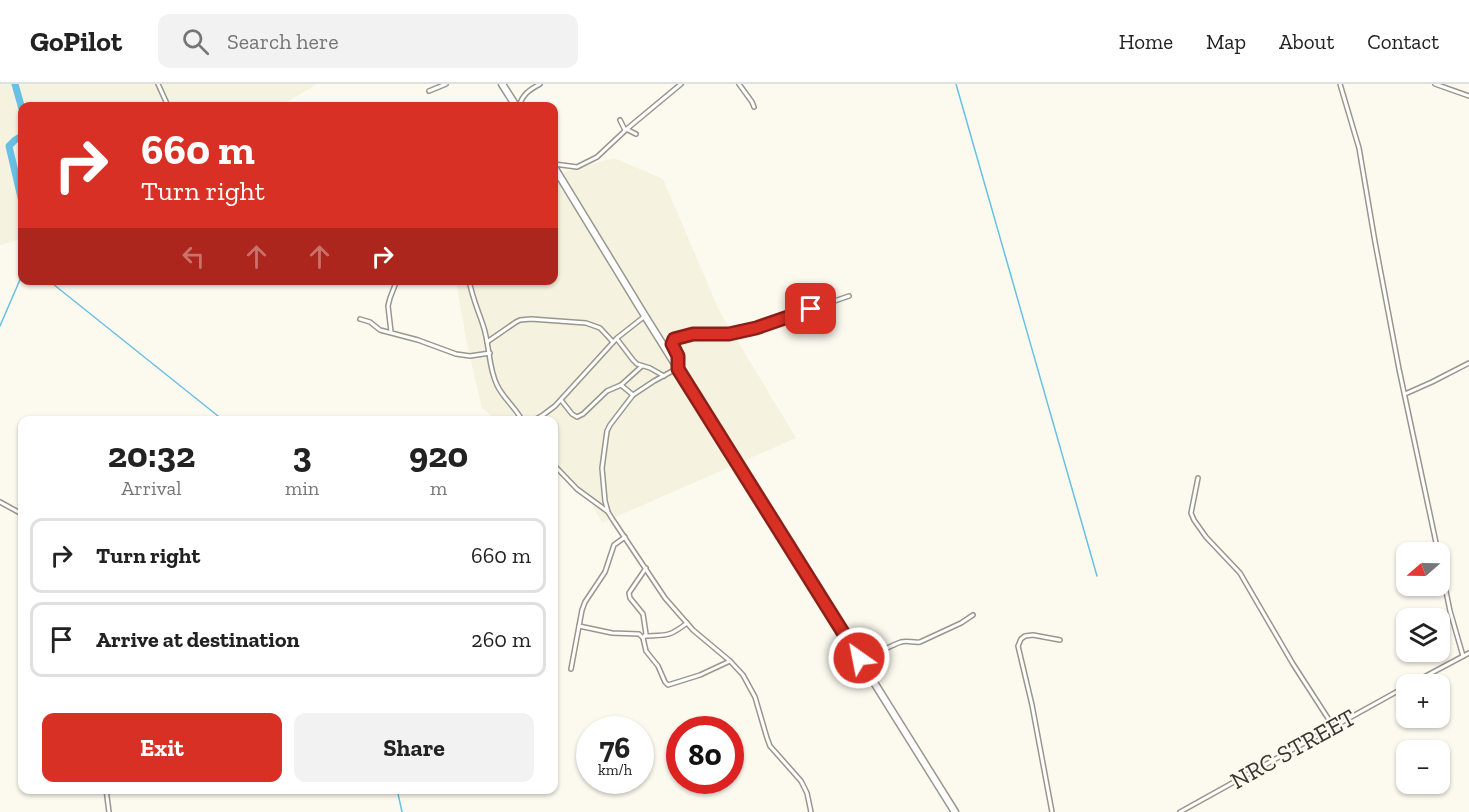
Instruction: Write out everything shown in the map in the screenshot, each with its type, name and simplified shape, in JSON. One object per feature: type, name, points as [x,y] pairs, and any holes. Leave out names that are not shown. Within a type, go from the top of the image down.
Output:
[{"type":"highway","points":[[502,84],[514,102]]},
{"type":"highway","points":[[558,173],[645,316],[956,812]]},
{"type":"street","points":[[158,84],[166,102]]},
{"type":"street","points":[[429,90],[446,84]]},
{"type":"street","points":[[519,102],[530,89],[540,84]]},
{"type":"street","points":[[558,166],[577,167],[597,157],[681,84]]},
{"type":"street","points":[[739,84],[754,107]]},
{"type":"street","points":[[1340,84],[1359,148],[1404,393],[1436,542]]},
{"type":"street","points":[[1435,84],[1469,96]]},
{"type":"street","points":[[620,120],[626,130],[636,134]]},
{"type":"street","points":[[391,332],[388,306],[395,285]]},
{"type":"street","points":[[470,285],[488,342],[493,376],[519,416]]},
{"type":"street","points":[[812,812],[801,781],[774,751],[766,738],[758,706],[743,675],[702,638],[665,598],[608,512],[602,468],[607,431],[613,420],[633,395],[678,369],[678,356],[672,344],[675,339],[693,334],[729,334],[756,328],[849,296]]},
{"type":"street","points":[[541,416],[561,400],[617,338],[645,316]]},
{"type":"street","points":[[360,319],[370,322],[380,330],[462,356],[489,353]]},
{"type":"street","points":[[488,342],[516,322],[531,319],[586,323],[600,328],[613,342]]},
{"type":"street","points":[[617,338],[633,360],[664,376]]},
{"type":"street","points":[[1404,393],[1469,363]]},
{"type":"street","points":[[561,400],[577,417],[607,391],[621,385],[642,366]]},
{"type":"street","points":[[621,385],[633,395]]},
{"type":"street","points":[[558,470],[570,484],[608,512]]},
{"type":"street","points":[[1198,478],[1191,513],[1194,520],[1206,537],[1240,573],[1293,664],[1333,726]]},
{"type":"street","points":[[0,502],[18,512]]},
{"type":"street","points":[[571,669],[585,602],[605,572],[614,545],[625,537]]},
{"type":"street","points":[[646,568],[629,593],[630,598],[643,614],[646,651],[658,666],[665,682],[668,685],[730,662]]},
{"type":"street","points":[[1447,596],[1463,656]]},
{"type":"street","points":[[859,658],[871,657],[903,641],[920,642],[962,623],[973,615]]},
{"type":"street","points":[[579,626],[620,634],[636,633],[644,637],[674,633],[687,623]]},
{"type":"street","points":[[1052,812],[1032,705],[1018,646],[1021,639],[1029,635],[1060,640]]},
{"type":"street","points":[[1430,674],[1469,653]]},
{"type":"street","name":"NRC STREET","points":[[1180,812],[1396,692]]},
{"type":"street","points":[[107,794],[109,812]]},
{"type":"shaded area","points":[[0,84],[317,84],[287,102],[18,102],[18,240],[0,245]]},
{"type":"shaded area","points":[[614,158],[663,179],[718,308],[796,438],[602,523],[589,499],[558,474],[558,416],[491,416],[482,408],[457,285],[558,285],[558,174]]},
{"type":"waterway","points":[[15,84],[20,102]]},
{"type":"waterway","points":[[956,84],[1097,576]]},
{"type":"waterway","points":[[18,138],[9,146],[18,185]]},
{"type":"waterway","points":[[0,326],[18,284]]},
{"type":"waterway","points":[[54,285],[218,416]]},
{"type":"waterway","points":[[398,794],[402,812]]},
{"type":"route","points":[[811,309],[756,328],[729,334],[693,334],[674,339],[672,344],[678,356],[678,369],[859,658]]}]
